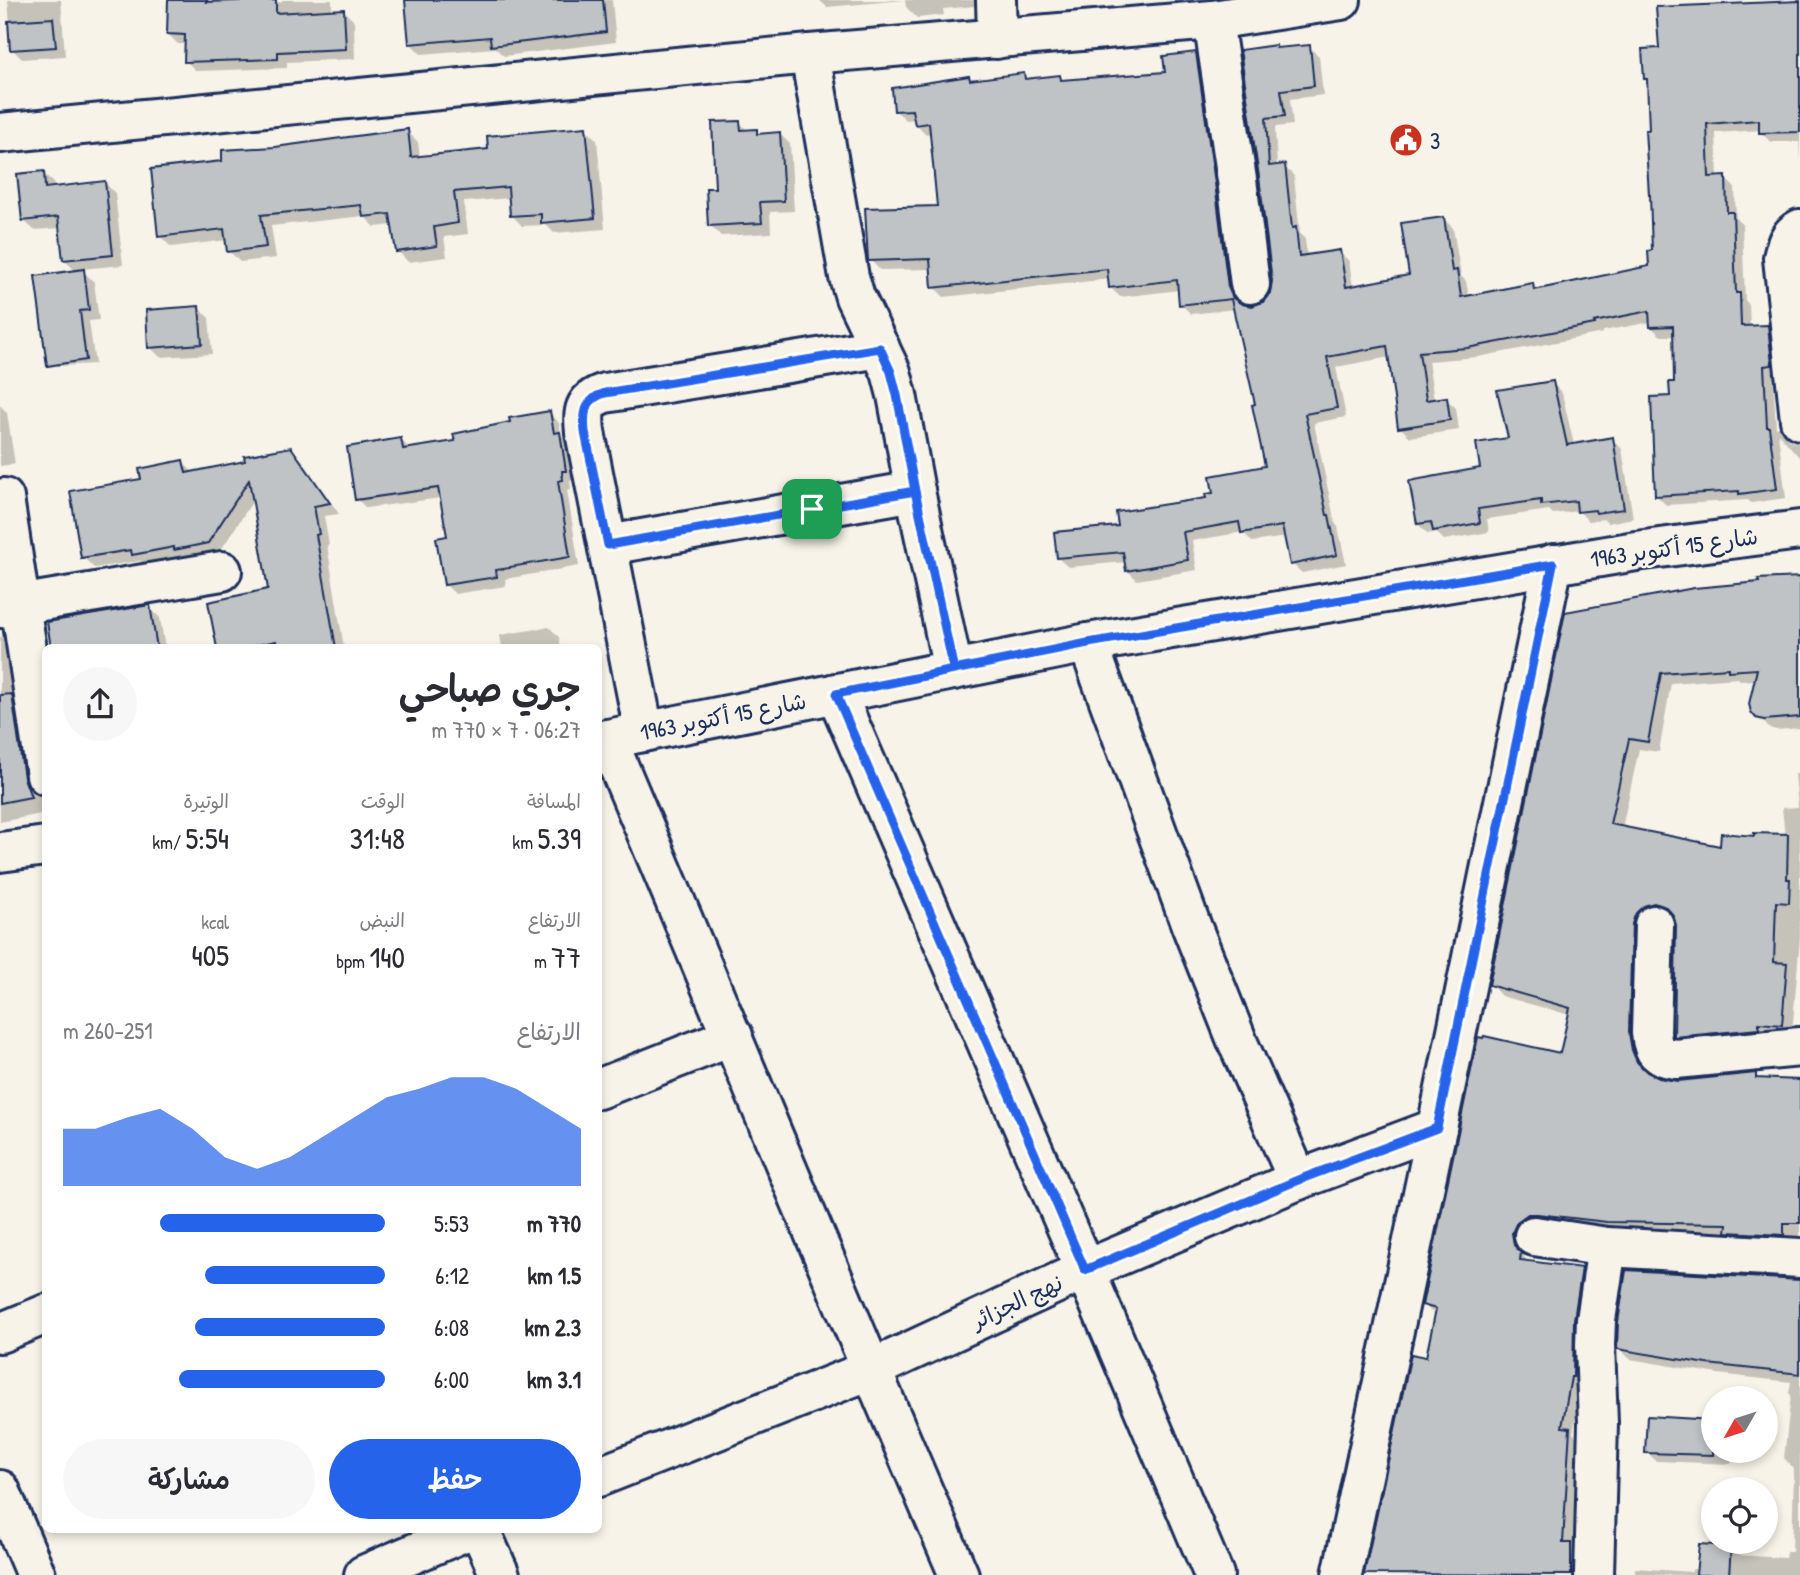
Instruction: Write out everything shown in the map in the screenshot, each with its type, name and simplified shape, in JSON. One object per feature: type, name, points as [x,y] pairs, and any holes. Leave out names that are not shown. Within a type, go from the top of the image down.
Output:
[{"type":"street","points":[[996,0],[997,39]]},
{"type":"street","points":[[0,133],[810,54],[1213,20],[1341,0]]},
{"type":"street","points":[[1213,20],[1250,284]]},
{"type":"street","points":[[810,54],[849,277],[855,297],[891,372],[954,670]]},
{"type":"street","points":[[1800,229],[1787,243],[1783,258],[1800,420]]},
{"type":"street","points":[[644,732],[585,432],[585,408],[597,395],[880,348]]},
{"type":"street","points":[[608,545],[915,491]]},
{"type":"street","points":[[4,498],[10,606],[42,756]]},
{"type":"street","name":"شارع 15 أكتوبر 1963","points":[[603,740],[1088,643],[1553,564],[1800,530]]},
{"type":"street","points":[[1342,1575],[1553,564]]},
{"type":"street","points":[[10,606],[222,571]]},
{"type":"street","points":[[1088,643],[1191,925],[1238,1043],[1298,1180]]},
{"type":"street","points":[[836,694],[1214,1575]]},
{"type":"street","points":[[603,740],[733,1036],[870,1370],[959,1575]]},
{"type":"street","points":[[0,852],[42,847]]},
{"type":"street","points":[[1654,925],[1651,1034],[1657,1053],[1676,1059],[1800,1047]]},
{"type":"street","points":[[602,1087],[733,1036]]},
{"type":"street","name":"نهج الجزائر","points":[[602,1476],[870,1370],[1085,1270],[1298,1180],[1437,1128]]},
{"type":"street","points":[[1534,1236],[1607,1247],[1800,1258]]},
{"type":"street","points":[[1594,1575],[1598,1433],[1596,1320],[1607,1247]]},
{"type":"street","points":[[0,1333],[42,1316]]},
{"type":"street","points":[[0,1490],[36,1575]]},
{"type":"street","points":[[364,1575],[461,1533]]},
{"type":"street","points":[[482,1533],[500,1575]]},
{"type":"building","points":[[168,0],[276,0],[276,13],[344,9],[346,49],[278,52],[278,59],[184,62],[185,35],[167,34]]},
{"type":"building","points":[[405,0],[603,0],[606,32],[491,46],[490,37],[409,44]]},
{"type":"building","points":[[1800,1],[1800,132],[1759,133],[1759,120],[1707,124],[1709,177],[1726,176],[1727,212],[1733,212],[1736,293],[1740,293],[1741,326],[1768,325],[1772,365],[1764,366],[1767,427],[1777,489],[1739,494],[1739,491],[1655,496],[1651,397],[1670,396],[1669,382],[1674,382],[1673,326],[1650,327],[1649,311],[1467,348],[1419,352],[1426,400],[1447,397],[1450,420],[1398,428],[1387,346],[1327,357],[1337,408],[1305,414],[1337,555],[1290,565],[1282,526],[1241,533],[1239,522],[1183,532],[1188,560],[1126,571],[1123,552],[1057,558],[1054,532],[1118,526],[1116,512],[1206,498],[1205,494],[1213,493],[1210,476],[1265,466],[1252,405],[1255,404],[1231,299],[1179,305],[1177,280],[1109,288],[1107,269],[932,288],[930,259],[868,261],[865,208],[937,206],[929,123],[915,125],[912,110],[894,111],[892,88],[969,76],[970,80],[1024,73],[1025,79],[1060,75],[1061,80],[1165,72],[1163,56],[1196,52],[1228,287],[1233,298],[1242,304],[1252,306],[1263,302],[1270,293],[1272,281],[1240,50],[1276,45],[1276,48],[1310,45],[1314,86],[1281,90],[1285,116],[1266,118],[1269,166],[1285,164],[1292,228],[1296,227],[1299,256],[1340,250],[1346,287],[1409,275],[1401,223],[1444,217],[1452,271],[1457,270],[1461,297],[1533,283],[1534,290],[1649,266],[1648,251],[1652,250],[1645,130],[1649,130],[1647,79],[1644,79],[1642,49],[1659,48],[1656,7]]},
{"type":"building","points":[[53,18],[56,47],[10,50],[8,21]]},
{"type":"building","points":[[740,121],[741,130],[757,129],[757,134],[780,132],[784,201],[760,202],[762,223],[708,226],[706,188],[715,188],[712,122]]},
{"type":"building","points":[[586,127],[595,218],[541,223],[541,214],[510,216],[508,187],[454,192],[458,223],[434,227],[437,246],[396,252],[390,214],[363,217],[361,205],[261,215],[266,247],[227,252],[224,229],[158,237],[151,169],[222,161],[222,150],[275,147],[408,129],[411,157],[488,149],[487,136]]},
{"type":"building","points":[[44,171],[45,188],[105,181],[113,255],[63,260],[58,217],[22,221],[17,174]]},
{"type":"building","points":[[84,269],[89,310],[80,311],[86,360],[47,366],[35,276]]},
{"type":"building","points":[[199,306],[202,344],[148,348],[146,310]]},
{"type":"building","points":[[1553,381],[1567,445],[1613,437],[1624,509],[1596,513],[1595,510],[1577,512],[1576,501],[1541,505],[1541,500],[1478,509],[1480,523],[1433,531],[1431,522],[1417,524],[1409,481],[1480,468],[1476,443],[1508,438],[1497,390]]},
{"type":"building","points":[[550,411],[554,433],[560,432],[566,471],[562,471],[563,480],[558,481],[570,557],[496,570],[497,577],[444,585],[436,538],[447,536],[438,488],[355,500],[347,447],[401,438],[403,449],[455,441],[453,434],[510,422],[509,418]]},
{"type":"building","points":[[291,447],[330,503],[314,506],[319,534],[316,535],[335,644],[276,644],[276,641],[262,644],[216,644],[208,602],[268,589],[249,480],[208,543],[132,555],[131,550],[81,558],[70,491],[141,479],[139,469],[183,460],[186,473],[245,461],[244,456]]},
{"type":"building","points":[[1800,577],[1800,717],[1764,720],[1756,718],[1749,704],[1757,669],[1728,671],[1728,668],[1661,673],[1648,742],[1629,739],[1610,824],[1720,846],[1721,833],[1754,836],[1754,833],[1788,834],[1789,903],[1776,902],[1774,962],[1787,963],[1782,1025],[1759,1023],[1759,1029],[1674,1037],[1676,925],[1673,915],[1666,907],[1654,903],[1644,906],[1636,913],[1632,924],[1629,1033],[1637,1062],[1647,1072],[1659,1078],[1678,1081],[1756,1073],[1756,1078],[1800,1080],[1800,1223],[1784,1223],[1784,1235],[1726,1232],[1727,1224],[1607,1222],[1537,1214],[1528,1214],[1517,1222],[1512,1233],[1514,1245],[1521,1253],[1520,1260],[1582,1268],[1574,1319],[1573,1377],[1562,1427],[1570,1428],[1563,1543],[1571,1543],[1571,1575],[1364,1574],[1411,1354],[1426,1357],[1436,1309],[1422,1305],[1478,1037],[1484,1036],[1560,1053],[1570,1008],[1489,985],[1565,612],[1694,588],[1759,582],[1758,579]]},
{"type":"building","points":[[150,605],[156,644],[50,644],[47,622]]},
{"type":"building","points":[[12,694],[24,778],[31,797],[0,803],[0,695]]},
{"type":"building","points":[[1626,1270],[1800,1280],[1800,1374],[1707,1364],[1617,1349]]},
{"type":"building","points":[[1647,1416],[1701,1419],[1701,1455],[1645,1453]]},
{"type":"building","points":[[1699,1544],[1701,1554],[1730,1554],[1729,1575],[1696,1575]]},
{"type":"place","name":"3","points":[[1406,140]]},
{"type":"route","points":[[812,509],[608,545],[585,432],[585,408],[597,395],[605,393],[880,348],[891,372],[897,395],[954,670],[836,694],[1085,1270],[1298,1180],[1437,1128],[1553,564],[1088,643],[954,670],[915,491],[812,509]]}]
